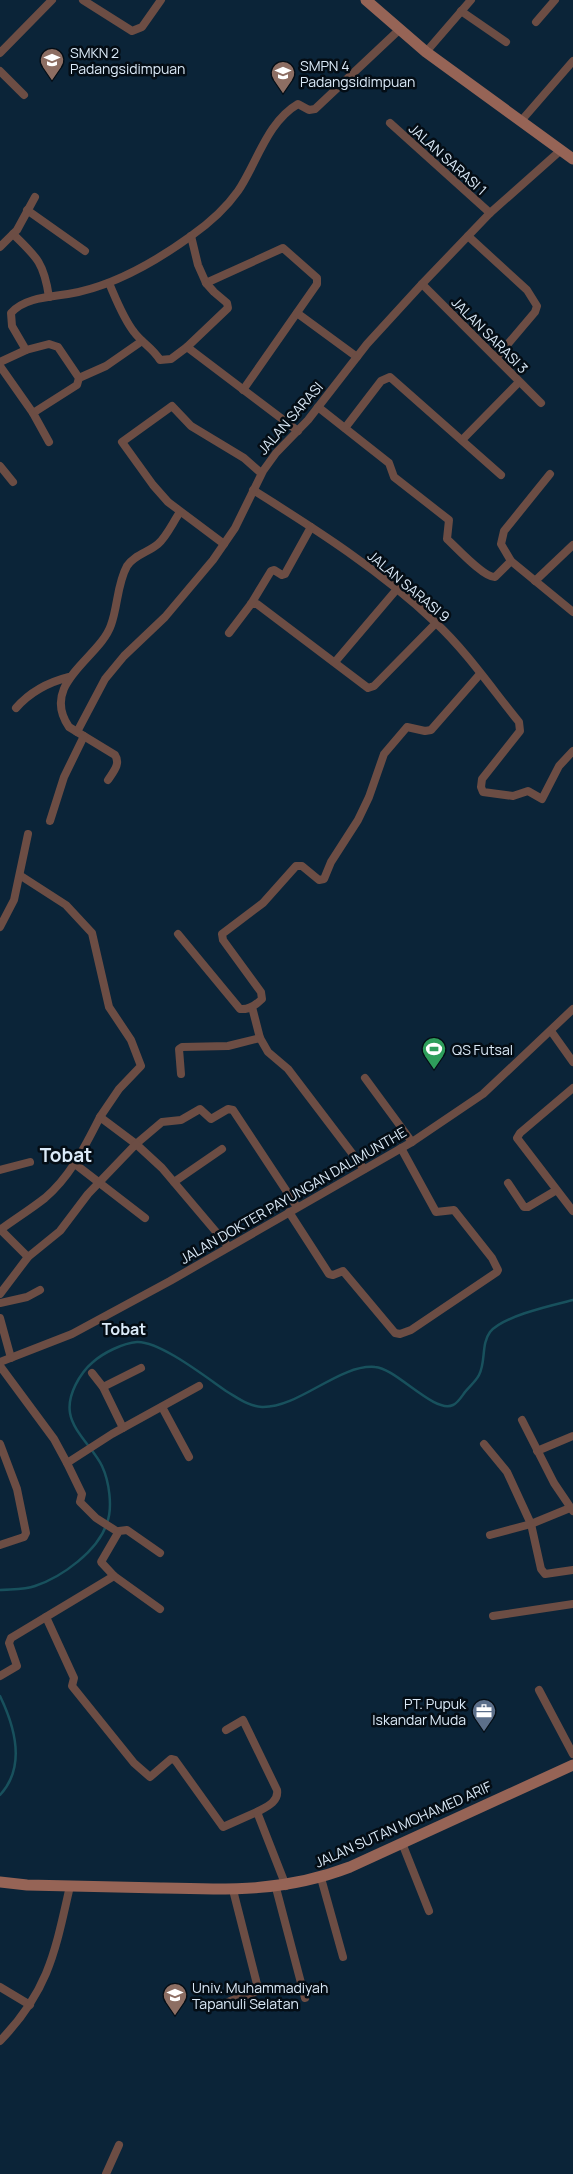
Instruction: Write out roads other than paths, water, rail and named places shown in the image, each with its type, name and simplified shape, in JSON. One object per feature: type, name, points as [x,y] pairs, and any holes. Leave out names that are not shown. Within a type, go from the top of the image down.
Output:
[{"type":"street","points":[[0,53],[52,0]]},
{"type":"street","points":[[83,0],[132,31],[142,27],[160,0]]},
{"type":"street","points":[[366,0],[426,52],[573,159]]},
{"type":"street","points":[[426,52],[471,0]]},
{"type":"street","points":[[536,22],[556,0]]},
{"type":"street","points":[[462,10],[506,42]]},
{"type":"street","points":[[26,350],[12,326],[11,313],[22,304],[78,292],[108,283],[144,265],[191,236],[234,196],[270,133],[285,115],[298,104],[313,110],[400,29]]},
{"type":"street","points":[[521,121],[573,61]]},
{"type":"street","points":[[0,72],[24,95]]},
{"type":"street","name":"JALAN SARASI 1","points":[[390,123],[490,213]]},
{"type":"street","name":"JALAN SARASI","points":[[50,821],[64,777],[105,679],[133,646],[165,617],[224,544],[235,528],[262,473],[276,453],[298,431],[356,357],[422,284],[490,213],[561,150]]},
{"type":"street","points":[[0,247],[13,234],[35,197]]},
{"type":"street","points":[[27,210],[86,252]]},
{"type":"street","points":[[13,234],[34,254],[42,267],[50,297]]},
{"type":"street","points":[[108,283],[130,327],[163,361],[171,359],[187,347],[228,308],[227,303],[206,283],[198,265],[191,236]]},
{"type":"street","points":[[468,236],[527,290],[537,306],[535,312],[496,358]]},
{"type":"street","points":[[206,283],[283,248],[315,274],[318,280],[243,390]]},
{"type":"street","name":"JALAN SARASI 3","points":[[422,284],[541,403]]},
{"type":"street","points":[[296,313],[356,357]]},
{"type":"street","points":[[33,413],[77,384],[79,378],[106,366],[142,341]]},
{"type":"street","points":[[0,362],[26,350],[49,344],[58,347],[79,378]]},
{"type":"street","points":[[187,347],[298,431]]},
{"type":"street","points":[[0,366],[33,413],[49,442]]},
{"type":"street","points":[[345,428],[381,381],[388,377],[463,439],[501,475]]},
{"type":"street","points":[[463,439],[519,382]]},
{"type":"street","points":[[224,544],[180,512],[153,486],[122,442],[168,407],[172,406],[191,426],[244,458],[262,473]]},
{"type":"street","points":[[318,407],[391,464],[394,477],[449,520],[447,538],[481,570],[490,577],[495,577],[511,561]]},
{"type":"street","points":[[0,466],[13,482]]},
{"type":"street","points":[[550,474],[504,531],[501,544],[511,561],[573,612]]},
{"type":"street","name":"JALAN SARASI 9","points":[[253,490],[311,527],[397,589],[436,623],[519,722],[520,730],[482,778],[481,788],[483,792],[514,796],[528,791],[542,799],[559,766],[573,751]]},
{"type":"street","points":[[108,780],[118,765],[118,759],[115,755],[81,734],[66,722],[62,704],[69,677],[111,627],[119,589],[127,566],[133,559],[162,540],[180,512]]},
{"type":"street","points":[[229,633],[251,604],[271,572],[274,570],[282,575],[286,574],[311,527]]},
{"type":"street","points":[[535,581],[573,544]]},
{"type":"street","points":[[335,662],[397,589]]},
{"type":"street","points":[[251,604],[257,604],[368,688],[436,623]]},
{"type":"street","points":[[178,934],[240,1009],[252,1006],[262,999],[261,992],[223,940],[222,934],[263,903],[296,866],[302,866],[319,880],[324,880],[331,862],[358,820],[369,797],[384,754],[390,746],[407,727],[425,731],[431,730],[480,674]]},
{"type":"street","points":[[16,708],[25,698],[40,688],[69,677]]},
{"type":"street","points":[[0,927],[14,900],[21,876],[28,834]]},
{"type":"street","points":[[21,876],[66,905],[92,934],[109,1007],[131,1040],[141,1066],[119,1089],[100,1117],[75,1164],[46,1197],[0,1229],[28,1256]]},
{"type":"street","points":[[252,1006],[260,1038],[268,1052],[300,1084],[364,1169]]},
{"type":"street","name":"JALAN DOKTER PAYUNGAN DALIMUNTHE","points":[[0,1362],[67,1336],[170,1281],[412,1142],[483,1094],[573,1009]]},
{"type":"street","points":[[551,1031],[573,1062]]},
{"type":"street","points":[[181,1074],[179,1049],[182,1047],[228,1046],[260,1038]]},
{"type":"street","points":[[365,1078],[412,1142]]},
{"type":"street","points":[[573,1088],[520,1133],[517,1138],[555,1191],[573,1211]]},
{"type":"street","points":[[0,1294],[28,1256],[60,1231],[98,1184],[136,1144],[165,1120],[181,1120],[200,1109],[211,1119],[231,1108],[298,1207]]},
{"type":"street","points":[[100,1117],[136,1144],[174,1182],[228,1246]]},
{"type":"street","points":[[289,1212],[329,1274],[333,1275],[343,1271],[395,1333],[400,1334],[410,1330],[498,1270],[492,1258],[454,1210],[436,1212],[401,1148]]},
{"type":"street","points":[[174,1182],[222,1149]]},
{"type":"street","points":[[0,1170],[30,1162]]},
{"type":"street","points":[[75,1164],[98,1184],[145,1218]]},
{"type":"street","points":[[508,1183],[524,1207],[528,1207],[555,1191]]},
{"type":"street","points":[[0,1303],[27,1297],[40,1290]]},
{"type":"street","points":[[0,1318],[11,1358]]},
{"type":"street","points":[[0,1366],[51,1435],[82,1493],[80,1502],[118,1532]]},
{"type":"street","points":[[103,1387],[141,1368]]},
{"type":"street","points":[[92,1373],[103,1387],[123,1428]]},
{"type":"street","points":[[67,1463],[98,1442],[199,1386]]},
{"type":"street","points":[[162,1407],[189,1457]]},
{"type":"street","points":[[490,1535],[531,1524],[572,1509],[537,1451],[522,1420]]},
{"type":"street","points":[[537,1451],[573,1436]]},
{"type":"street","points":[[0,1444],[17,1488],[26,1533],[24,1537],[0,1545]]},
{"type":"street","points":[[484,1444],[507,1472],[531,1524],[541,1568],[545,1574],[573,1570]]},
{"type":"street","points":[[160,1553],[126,1530],[120,1530],[101,1562],[114,1576],[160,1609]]},
{"type":"street","points":[[0,1676],[16,1668],[17,1663],[9,1640],[114,1576]]},
{"type":"street","points":[[493,1616],[573,1604]]},
{"type":"street","points":[[46,1616],[74,1678],[72,1686],[134,1763],[150,1777],[171,1759],[175,1760],[223,1827],[257,1812],[275,1801],[278,1796],[277,1790],[243,1720],[226,1730]]},
{"type":"street","points":[[539,1690],[573,1754]]},
{"type":"street","name":"JALAN SUTAN MOHAMED ARIF","points":[[0,1882],[70,1886],[233,1890],[281,1887],[321,1878],[573,1765]]},
{"type":"street","points":[[257,1812],[281,1887],[306,1998]]},
{"type":"street","points":[[402,1843],[429,1911]]},
{"type":"street","points":[[321,1878],[343,1957]]},
{"type":"street","points":[[0,2041],[30,2005],[48,1974],[70,1886]]},
{"type":"street","points":[[230,2001],[256,1992],[258,1988],[233,1890]]},
{"type":"street","points":[[0,1987],[30,2005]]},
{"type":"street","points":[[106,2174],[119,2145]]},
{"type":"waterway","points":[[0,1590],[31,1587],[56,1576],[78,1562],[87,1553],[96,1543],[107,1523],[110,1509],[107,1479],[102,1466],[75,1427],[70,1413],[70,1399],[76,1385],[88,1367],[108,1352],[126,1344],[147,1343],[183,1361],[239,1399],[262,1407],[290,1401],[347,1372],[375,1367],[384,1369],[426,1397],[445,1406],[457,1403],[478,1377],[481,1370],[485,1342],[490,1332],[496,1326],[517,1316],[573,1300]]},
{"type":"waterway","points":[[0,1696],[10,1721],[15,1747],[13,1772],[8,1784],[0,1795]]},
{"type":"place","name":"SMKN 2 Padangsidimpuan","points":[[52,81]]},
{"type":"place","name":"SMPN 4 Padangsidimpuan","points":[[283,94]]},
{"type":"place","name":"QS Futsal","points":[[434,1070]]},
{"type":"place","name":"PT. Pupuk Iskandar Muda","points":[[484,1732]]},
{"type":"place","name":"Univ. Muhammadiyah Tapanuli Selatan","points":[[175,2016]]},
{"type":"district","name":"Tobat","points":[[66,1155]]},
{"type":"district","name":"Tobat","points":[[124,1329]]}]
